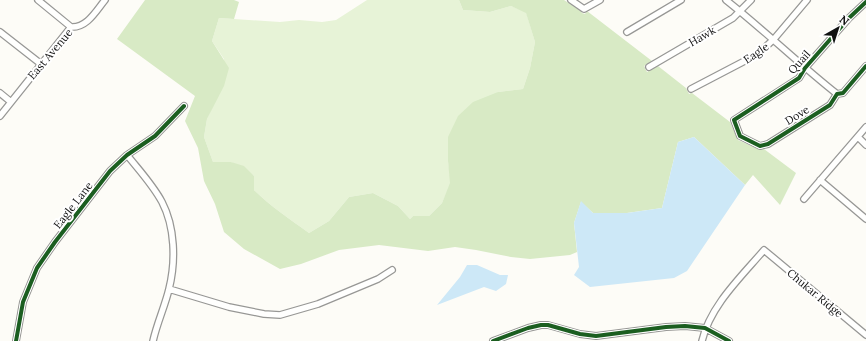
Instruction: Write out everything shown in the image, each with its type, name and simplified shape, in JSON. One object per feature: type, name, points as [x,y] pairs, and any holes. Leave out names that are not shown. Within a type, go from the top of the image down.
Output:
[{"type":"street","points":[[38,0],[71,27]]},
{"type":"street","name":"East Avenue","points":[[0,116],[71,27],[83,25],[105,0]]},
{"type":"street","points":[[571,0],[584,9],[600,0]]},
{"type":"street","points":[[627,32],[681,0]]},
{"type":"street","points":[[726,0],[774,39],[805,68],[837,94]]},
{"type":"street","name":"Hawk","points":[[648,67],[733,18],[751,0]]},
{"type":"street","name":"Eagle","points":[[691,89],[758,54],[774,39],[807,0]]},
{"type":"street","name":"Quail","points":[[734,120],[799,78],[805,68],[849,18],[866,2]]},
{"type":"street","points":[[0,32],[41,64]]},
{"type":"street","name":"Dove","points":[[734,120],[740,136],[760,146],[768,144],[830,105],[837,94],[843,93],[866,66]]},
{"type":"street","points":[[0,93],[11,102]]},
{"type":"street","name":"Eagle Lane","points":[[16,341],[23,302],[31,280],[41,261],[110,171],[127,155],[155,136],[184,106]]},
{"type":"street","points":[[804,199],[866,127]]},
{"type":"street","points":[[858,137],[866,145]]},
{"type":"street","points":[[127,155],[146,178],[162,202],[169,221],[173,258],[169,289],[153,341]]},
{"type":"street","points":[[820,180],[866,219]]},
{"type":"street","name":"Chukar Ridge","points":[[705,328],[713,312],[764,250],[866,335]]},
{"type":"street","points":[[169,289],[229,307],[264,314],[280,315],[318,304],[378,279],[392,270]]},
{"type":"street","points":[[493,341],[528,328],[541,325],[548,325],[580,334],[596,336],[685,326],[705,328],[729,341]]},
{"type":"street","points":[[702,341],[705,328]]},
{"type":"green space","points":[[145,0],[234,0],[239,2],[234,19],[219,18],[212,41],[229,68],[224,86],[207,119],[204,137],[213,162],[231,162],[244,166],[254,176],[254,190],[273,207],[309,233],[329,221],[349,197],[373,193],[398,206],[410,219],[413,216],[429,216],[442,203],[450,183],[448,137],[458,116],[473,102],[498,92],[523,89],[530,68],[535,42],[526,13],[511,6],[490,12],[463,10],[459,0],[564,0],[582,13],[585,14],[587,11],[652,61],[644,66],[647,72],[658,66],[686,88],[689,94],[692,93],[730,122],[738,140],[758,149],[764,149],[796,173],[780,205],[753,175],[745,185],[694,137],[678,142],[662,208],[627,213],[593,213],[581,202],[574,223],[577,252],[570,255],[530,259],[455,247],[428,251],[379,245],[339,250],[301,264],[280,269],[244,249],[224,232],[215,204],[204,181],[198,148],[185,121],[195,96],[117,39]]},
{"type":"green space","points":[[367,0],[459,0],[463,10],[490,12],[511,6],[526,12],[535,42],[530,68],[523,89],[498,92],[448,161],[451,183],[442,203],[429,216],[413,216],[410,219],[398,206],[373,193],[349,197],[329,221],[309,233],[273,207],[254,190],[254,176],[231,162],[213,162],[204,137],[207,119],[213,106],[224,59],[212,41],[219,18],[280,22],[299,20],[322,22],[336,20]]},
{"type":"water","points":[[694,137],[745,185],[687,271],[674,278],[590,287],[574,275],[579,267],[574,223],[581,201],[593,213],[627,213],[662,208],[678,142]]},
{"type":"water","points":[[467,265],[477,265],[500,275],[508,275],[506,284],[496,291],[484,287],[437,305],[460,277]]},
{"type":"cycle path","points":[[866,2],[849,18],[805,68],[799,78],[734,120],[740,136],[760,146],[768,144],[830,105],[837,94],[843,93],[866,66]]},
{"type":"cycle path","points":[[16,341],[23,302],[37,268],[55,242],[110,171],[127,155],[155,136],[184,106]]},
{"type":"cycle path","points":[[493,341],[528,328],[541,325],[548,325],[580,334],[596,336],[685,326],[705,328],[729,341]]}]
